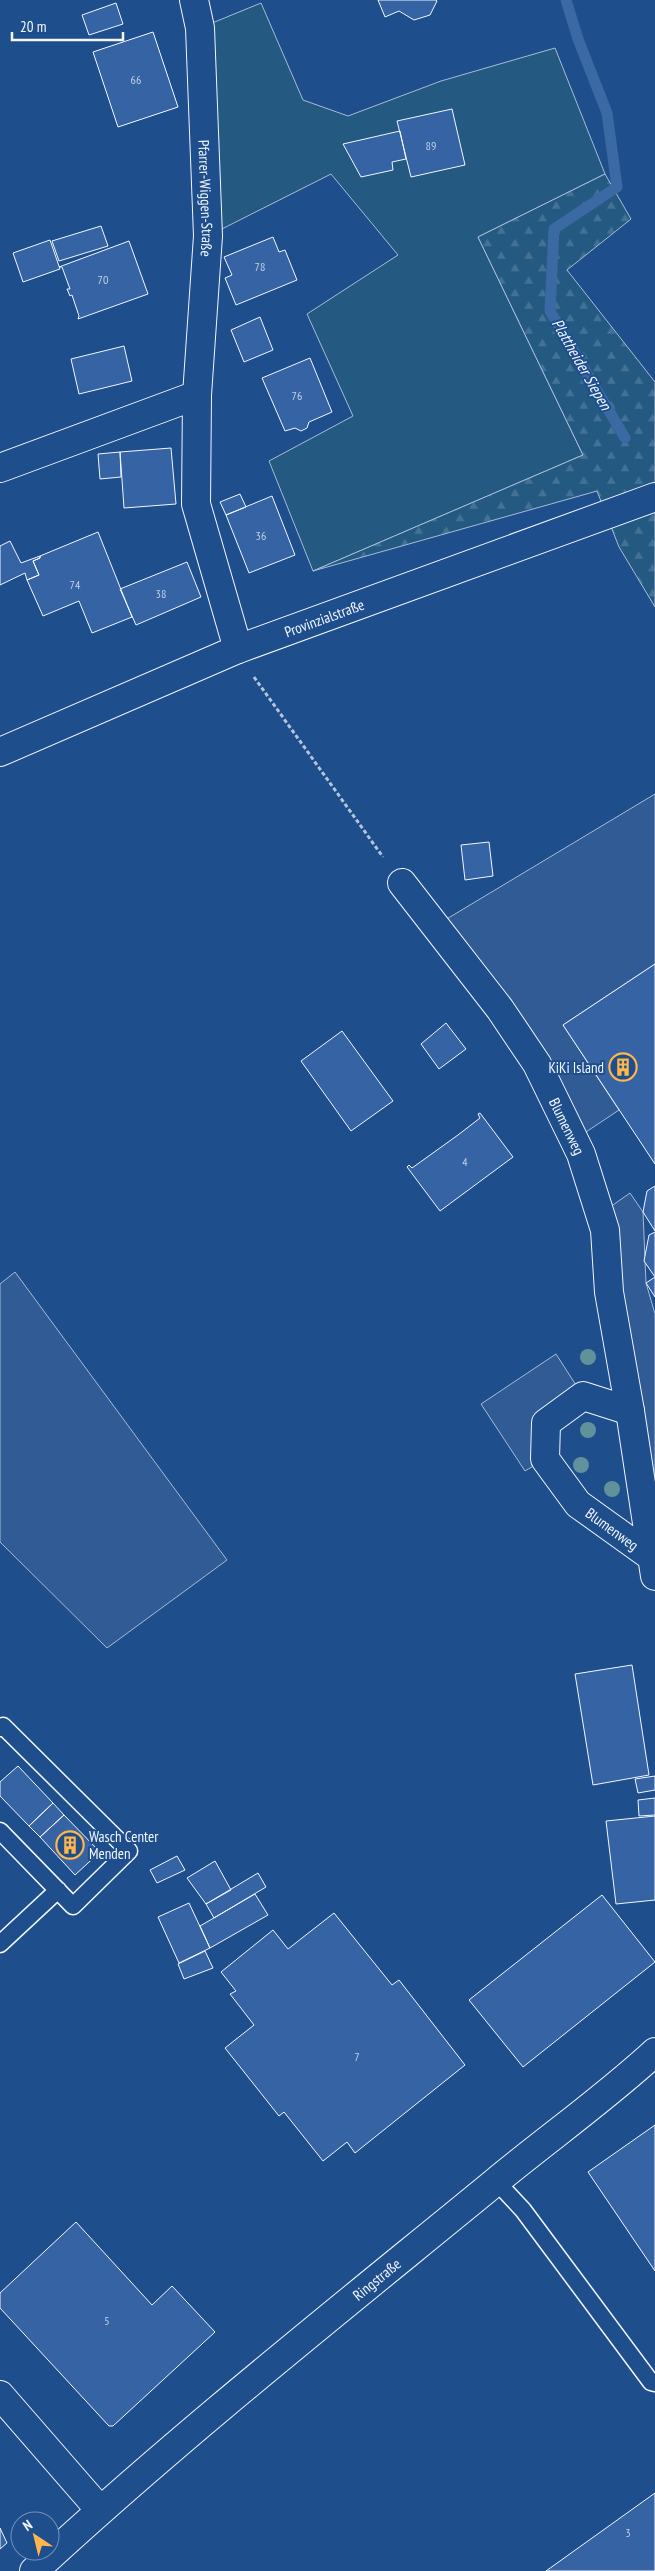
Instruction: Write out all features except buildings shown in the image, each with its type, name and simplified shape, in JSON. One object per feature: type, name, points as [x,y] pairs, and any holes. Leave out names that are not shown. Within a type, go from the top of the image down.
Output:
[{"type":"street","name":"Pfarrer-Wiggen-Straße","points":[[194,0],[200,28],[208,236],[197,395],[196,504],[238,649]]},
{"type":"street","points":[[0,468],[197,395]]},
{"type":"street","name":"Provinzialstraße","points":[[0,752],[238,649],[655,497]]},
{"type":"street","name":"Blumenweg","points":[[402,883],[506,1017],[537,1064],[581,1154],[605,1230],[609,1292],[630,1411],[654,1567]]},
{"type":"street","name":"Blumenweg","points":[[630,1411],[583,1396],[546,1423],[545,1459],[578,1504],[654,1567]]},
{"type":"street","name":"Ringstraße","points":[[34,2571],[100,2510],[496,2181],[621,2083],[655,2052]]},
{"type":"street","points":[[0,2395],[100,2510]]},
{"type":"lane","points":[[0,1728],[3,1726],[129,1851],[73,1906],[0,1831]]},
{"type":"lane","points":[[0,1944],[58,1890]]},
{"type":"lane","points":[[496,2181],[523,2210],[651,2382],[655,2383]]},
{"type":"path","points":[[238,649],[246,665],[402,883]]},
{"type":"green space","points":[[261,3],[303,100],[348,116],[441,81],[555,48],[605,174],[478,237],[583,455],[313,571],[269,461],[353,416],[307,314],[398,255],[331,174],[208,236],[200,28]]},
{"type":"green space","points":[[605,174],[631,219],[567,270],[655,382],[655,607],[619,547],[597,491],[313,571],[583,455],[478,237]]},
{"type":"shaded area","points":[[655,794],[655,964],[563,1025],[619,1110],[574,1140],[435,926]]},
{"type":"shaded area","points":[[630,1193],[643,1212],[646,1283],[655,1314],[655,1562],[600,1214]]},
{"type":"shaded area","points":[[15,1272],[227,1560],[107,1648],[0,1542],[0,1284]]},
{"type":"shaded area","points":[[556,1354],[583,1396],[546,1423],[545,1459],[525,1471],[481,1404]]},
{"type":"waterway","name":"Plattheider Siepen","points":[[566,0],[578,39],[607,113],[617,187],[554,229],[550,311],[625,438]]},
{"type":"place","name":"KiKi Island","points":[[623,1067]]},
{"type":"place","name":"Wasch Center Menden","points":[[70,1845]]}]
